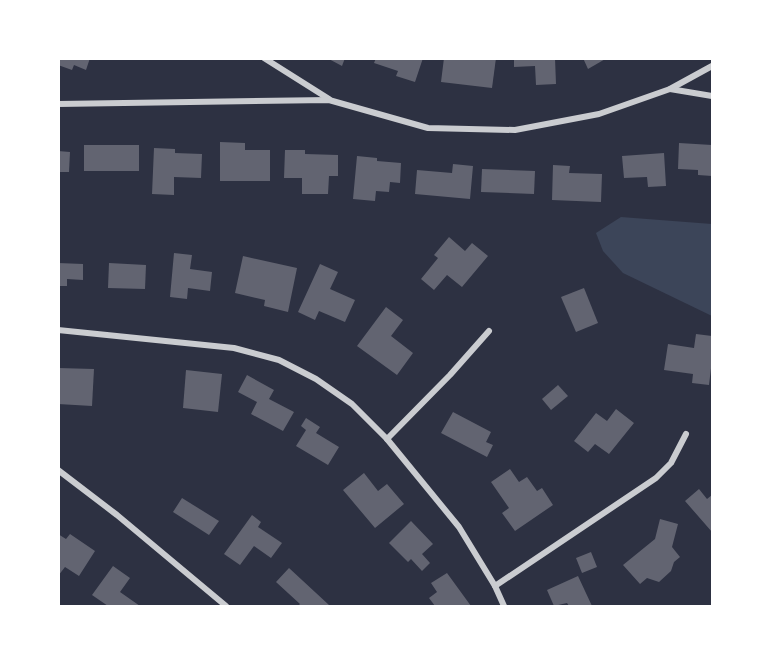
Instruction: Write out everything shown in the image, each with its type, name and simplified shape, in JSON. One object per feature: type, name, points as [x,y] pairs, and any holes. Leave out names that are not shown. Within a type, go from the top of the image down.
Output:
[{"type":"street","points":[[264,58],[329,100]]},
{"type":"street","points":[[58,104],[329,100],[428,128],[515,130],[599,114],[670,89],[712,66]]},
{"type":"street","points":[[670,89],[712,96]]},
{"type":"street","points":[[58,330],[234,348],[279,360],[316,379],[352,404],[387,439],[459,527],[495,586],[504,606]]},
{"type":"street","points":[[387,439],[450,375],[489,331]]},
{"type":"street","points":[[495,586],[656,478],[671,463],[686,434]]},
{"type":"street","points":[[58,470],[117,515],[226,606]]},
{"type":"shaded area","points":[[621,217],[712,224],[712,316],[623,273],[603,251],[596,233]]},
{"type":"building","points":[[58,58],[90,58],[86,70],[74,65],[72,70],[58,65]]},
{"type":"building","points":[[327,58],[345,58],[342,66]]},
{"type":"building","points":[[376,58],[423,58],[415,82],[396,76],[398,71],[374,63]]},
{"type":"building","points":[[444,58],[496,58],[492,88],[441,82]]},
{"type":"building","points":[[514,58],[555,58],[556,84],[536,85],[535,66],[514,67]]},
{"type":"building","points":[[583,58],[607,58],[588,69]]},
{"type":"building","points":[[220,142],[245,143],[245,150],[270,150],[270,181],[220,181]]},
{"type":"building","points":[[679,143],[712,145],[712,176],[698,175],[698,170],[678,169]]},
{"type":"building","points":[[84,145],[139,145],[139,171],[84,171]]},
{"type":"building","points":[[154,148],[175,149],[175,153],[202,154],[201,178],[174,177],[174,195],[152,194]]},
{"type":"building","points":[[285,150],[305,150],[305,154],[338,155],[338,176],[329,176],[328,194],[302,194],[302,178],[284,178]]},
{"type":"building","points":[[58,151],[70,152],[69,172],[58,172]]},
{"type":"building","points":[[664,153],[666,186],[648,187],[647,177],[624,178],[622,156]]},
{"type":"building","points":[[357,156],[401,163],[400,183],[390,182],[389,192],[376,191],[375,201],[353,199]]},
{"type":"building","points":[[453,164],[473,166],[470,199],[415,194],[417,170],[452,173]]},
{"type":"building","points":[[553,165],[570,166],[569,173],[602,174],[601,202],[552,200]]},
{"type":"building","points":[[482,169],[535,171],[534,194],[481,192]]},
{"type":"building","points":[[449,237],[465,251],[472,243],[488,256],[462,287],[447,275],[434,290],[421,279],[438,258],[434,255]]},
{"type":"building","points":[[174,253],[192,255],[190,269],[212,272],[210,291],[188,288],[187,299],[170,297]]},
{"type":"building","points":[[243,256],[297,268],[288,312],[264,306],[265,300],[235,293]]},
{"type":"building","points":[[58,263],[83,264],[83,280],[67,279],[67,286],[58,286]]},
{"type":"building","points":[[109,263],[146,265],[145,289],[108,288]]},
{"type":"building","points":[[320,264],[338,272],[330,289],[355,300],[345,322],[319,311],[315,320],[298,312]]},
{"type":"building","points":[[584,288],[598,323],[576,332],[561,297]]},
{"type":"building","points":[[386,307],[403,320],[391,336],[413,353],[397,375],[357,346]]},
{"type":"building","points":[[696,334],[712,336],[709,385],[692,383],[693,374],[664,370],[668,344],[694,348]]},
{"type":"building","points":[[58,368],[94,369],[92,406],[58,404]]},
{"type":"building","points":[[186,370],[222,374],[218,412],[183,408]]},
{"type":"building","points":[[247,375],[274,390],[269,399],[294,412],[283,431],[251,414],[257,402],[238,392]]},
{"type":"building","points":[[558,385],[568,396],[551,410],[542,399]]},
{"type":"building","points":[[616,409],[634,423],[609,454],[595,444],[588,452],[574,441],[596,413],[607,421]]},
{"type":"building","points":[[453,412],[491,432],[486,442],[493,445],[487,457],[441,433]]},
{"type":"building","points":[[306,418],[320,427],[316,433],[339,447],[328,465],[296,446],[306,430],[301,426]]},
{"type":"building","points":[[510,469],[519,482],[527,477],[537,491],[542,488],[553,505],[515,531],[502,513],[509,508],[491,482]]},
{"type":"building","points":[[364,473],[378,491],[387,484],[404,504],[375,528],[343,490]]},
{"type":"building","points":[[699,489],[707,499],[712,495],[712,532],[685,501]]},
{"type":"building","points":[[182,498],[219,521],[209,535],[173,512]]},
{"type":"building","points":[[252,515],[261,522],[258,527],[282,543],[271,558],[254,546],[240,565],[224,554]]},
{"type":"building","points":[[660,519],[678,524],[672,547],[680,557],[674,562],[671,571],[659,582],[647,578],[640,584],[623,565],[655,539]]},
{"type":"building","points":[[411,521],[433,544],[422,554],[430,563],[422,571],[411,559],[408,562],[389,543]]},
{"type":"building","points":[[58,534],[66,539],[70,534],[95,551],[79,576],[65,567],[58,576]]},
{"type":"building","points":[[591,552],[597,567],[582,573],[576,558]]},
{"type":"building","points":[[113,566],[130,578],[120,592],[140,606],[108,606],[92,595]]},
{"type":"building","points":[[289,568],[329,605],[298,606],[300,604],[276,582]]},
{"type":"building","points":[[447,573],[471,606],[435,606],[429,598],[437,592],[431,583]]},
{"type":"building","points":[[578,576],[592,606],[569,606],[567,603],[554,606],[547,590]]}]
